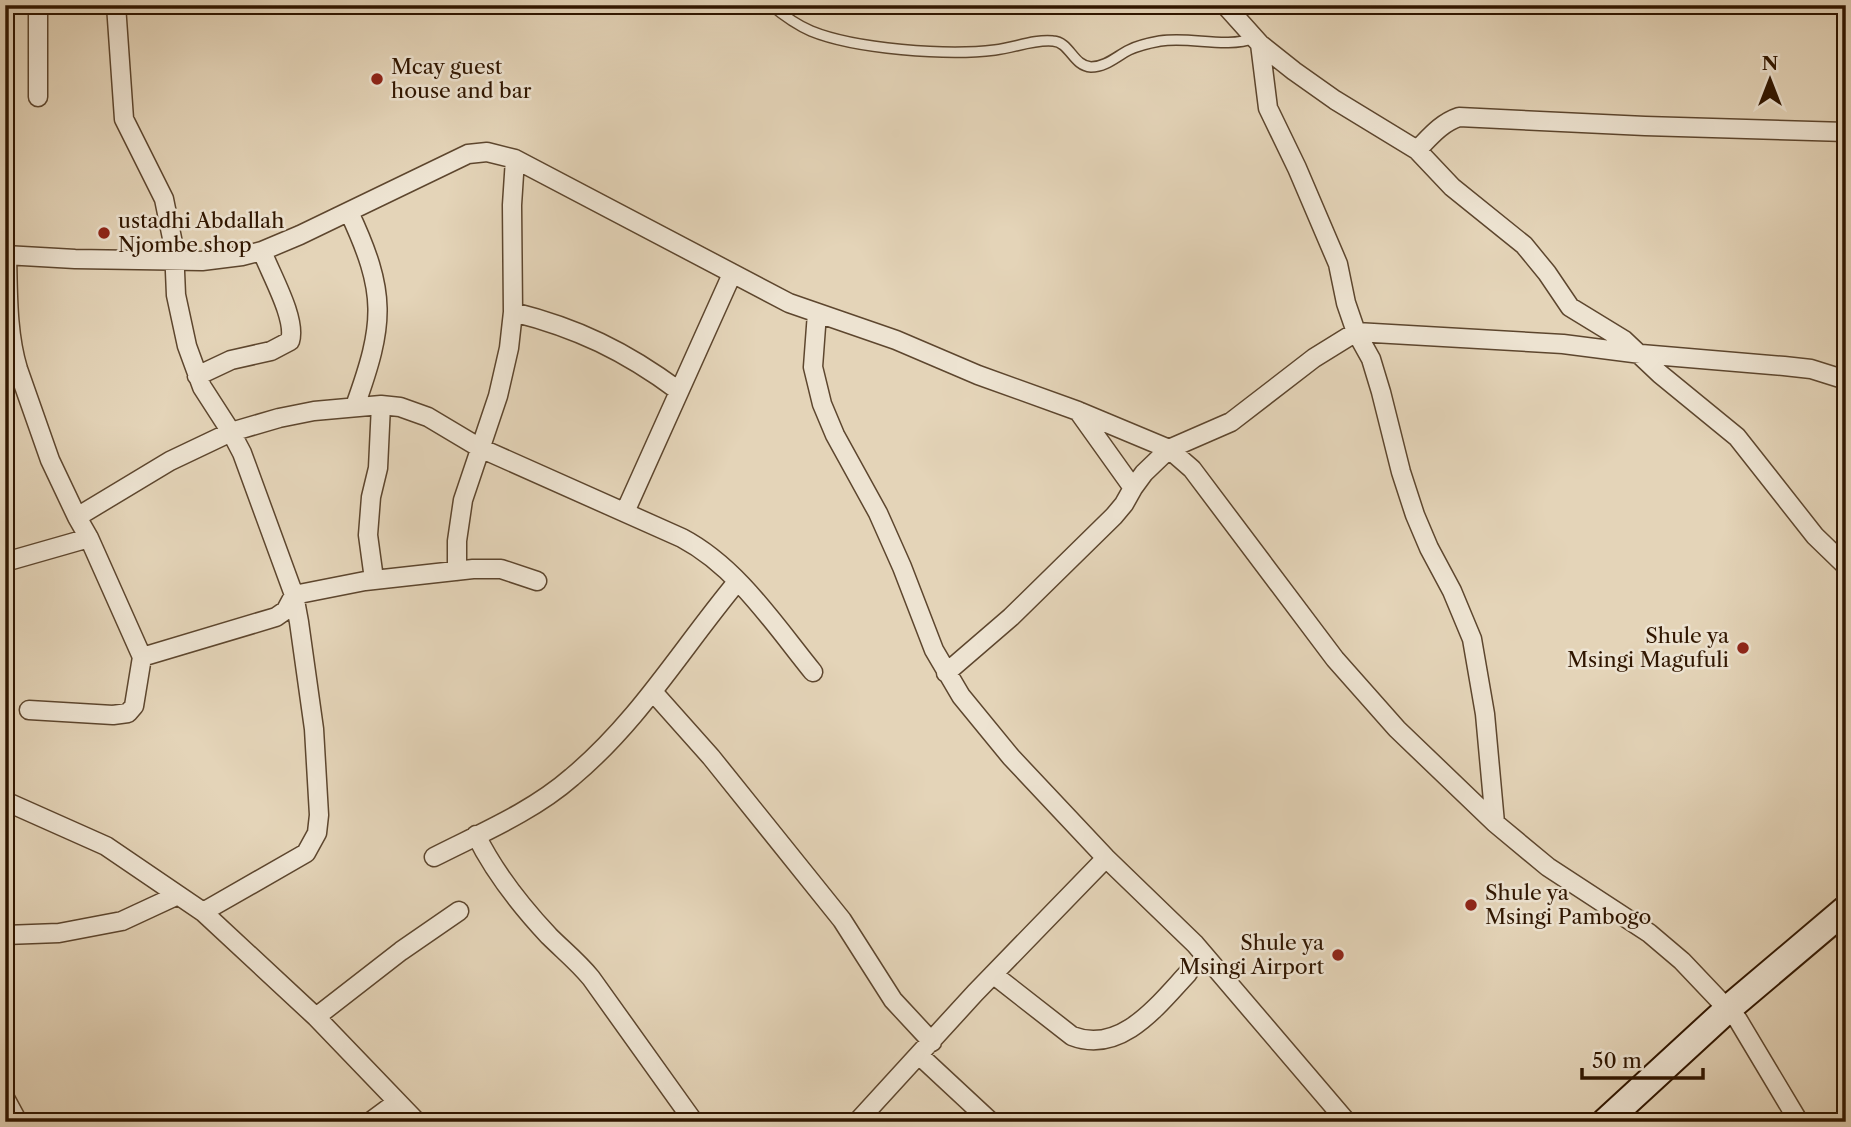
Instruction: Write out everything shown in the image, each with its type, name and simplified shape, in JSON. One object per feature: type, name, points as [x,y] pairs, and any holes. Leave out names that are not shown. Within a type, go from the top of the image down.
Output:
[{"type":"street","points":[[38,5],[38,97]]},
{"type":"street","points":[[116,5],[124,119],[164,199],[175,261],[176,295],[181,324],[197,376],[231,432],[249,471],[294,595],[314,729],[319,815],[317,833],[306,853],[203,912]]},
{"type":"street","points":[[1225,5],[1257,41],[1294,71],[1335,100],[1417,150],[1452,187],[1524,246],[1547,273],[1570,307],[1609,330],[1641,354],[1660,374],[1737,437],[1820,542],[1846,566]]},
{"type":"street","points":[[1257,41],[1268,108],[1297,167],[1338,264],[1346,303],[1356,332],[1371,359],[1415,515],[1472,639],[1485,714],[1495,823]]},
{"type":"street","points":[[1417,150],[1440,127],[1460,117],[1846,132]]},
{"type":"street","points":[[29,710],[103,715],[128,713],[134,706],[142,657],[89,538],[50,460],[10,358],[6,255],[75,259],[221,260],[262,251],[468,154],[487,152],[515,159],[789,303],[896,340],[978,376],[1078,411],[1169,449],[1192,469],[1335,659],[1397,729],[1495,823],[1548,867],[1649,933],[1682,961],[1728,1008],[1748,1035],[1799,1122]]},
{"type":"street","points":[[457,571],[457,541],[463,500],[509,348],[513,312],[512,205],[515,159]]},
{"type":"street","points":[[349,212],[371,264],[376,283],[379,320],[369,370],[355,406]]},
{"type":"street","points":[[197,376],[231,360],[271,351],[290,341],[292,331],[289,319],[262,251]]},
{"type":"street","points":[[625,512],[732,274]]},
{"type":"street","points":[[513,312],[591,337],[637,360],[678,391]]},
{"type":"street","points":[[817,313],[813,367],[822,404],[835,435],[878,513],[934,650],[961,696],[1011,757],[1106,858],[1195,944],[1346,1122]]},
{"type":"street","points":[[946,673],[1011,617],[1114,516],[1133,488],[1169,449],[1231,422],[1314,358],[1356,332],[1563,344],[1641,354],[1811,369],[1846,380]]},
{"type":"street","points":[[374,579],[368,535],[371,498],[378,468],[381,405]]},
{"type":"street","points":[[77,517],[170,461],[231,432],[279,418],[355,406],[381,405],[415,411],[480,448],[682,537],[706,551],[737,582],[813,672]]},
{"type":"street","points":[[1078,411],[1133,488]]},
{"type":"street","points":[[5,562],[89,538]]},
{"type":"street","points":[[294,595],[374,579],[457,571],[500,569],[537,581]]},
{"type":"street","points":[[434,857],[520,813],[572,778],[654,693],[737,582]]},
{"type":"street","points":[[142,657],[276,617],[286,610],[294,595]]},
{"type":"street","points":[[654,693],[710,757],[842,920],[926,1049],[991,1122]]},
{"type":"street","points":[[5,801],[106,846],[203,912],[316,1017],[417,1122]]},
{"type":"street","points":[[476,835],[497,871],[547,933],[591,978],[694,1122]]},
{"type":"street","points":[[857,1122],[1106,858]]},
{"type":"street","points":[[5,935],[59,933],[122,921],[178,895]]},
{"type":"street","points":[[1605,1122],[1728,1008],[1846,909]]},
{"type":"street","points":[[316,1017],[401,951],[459,911]]},
{"type":"street","points":[[994,975],[1072,1036],[1085,1041],[1100,1041],[1130,1029],[1188,973]]},
{"type":"street","points":[[5,1098],[18,1122]]},
{"type":"street","points":[[370,1122],[397,1102]]},
{"type":"lane","points":[[771,5],[809,30],[840,41],[964,52],[996,50],[1053,40],[1067,48],[1080,63],[1087,66],[1105,65],[1139,46],[1162,40],[1236,43],[1257,41]]},
{"type":"place","name":"Mcay guest house and bar","points":[[377,79]]},
{"type":"place","name":"ustadhi Abdallah Njombe shop","points":[[104,233]]},
{"type":"place","name":"Shule ya Msingi Magufuli","points":[[1743,648]]},
{"type":"place","name":"Shule ya Msingi Pambogo","points":[[1471,905]]},
{"type":"place","name":"Shule ya Msingi Airport","points":[[1338,955]]}]
